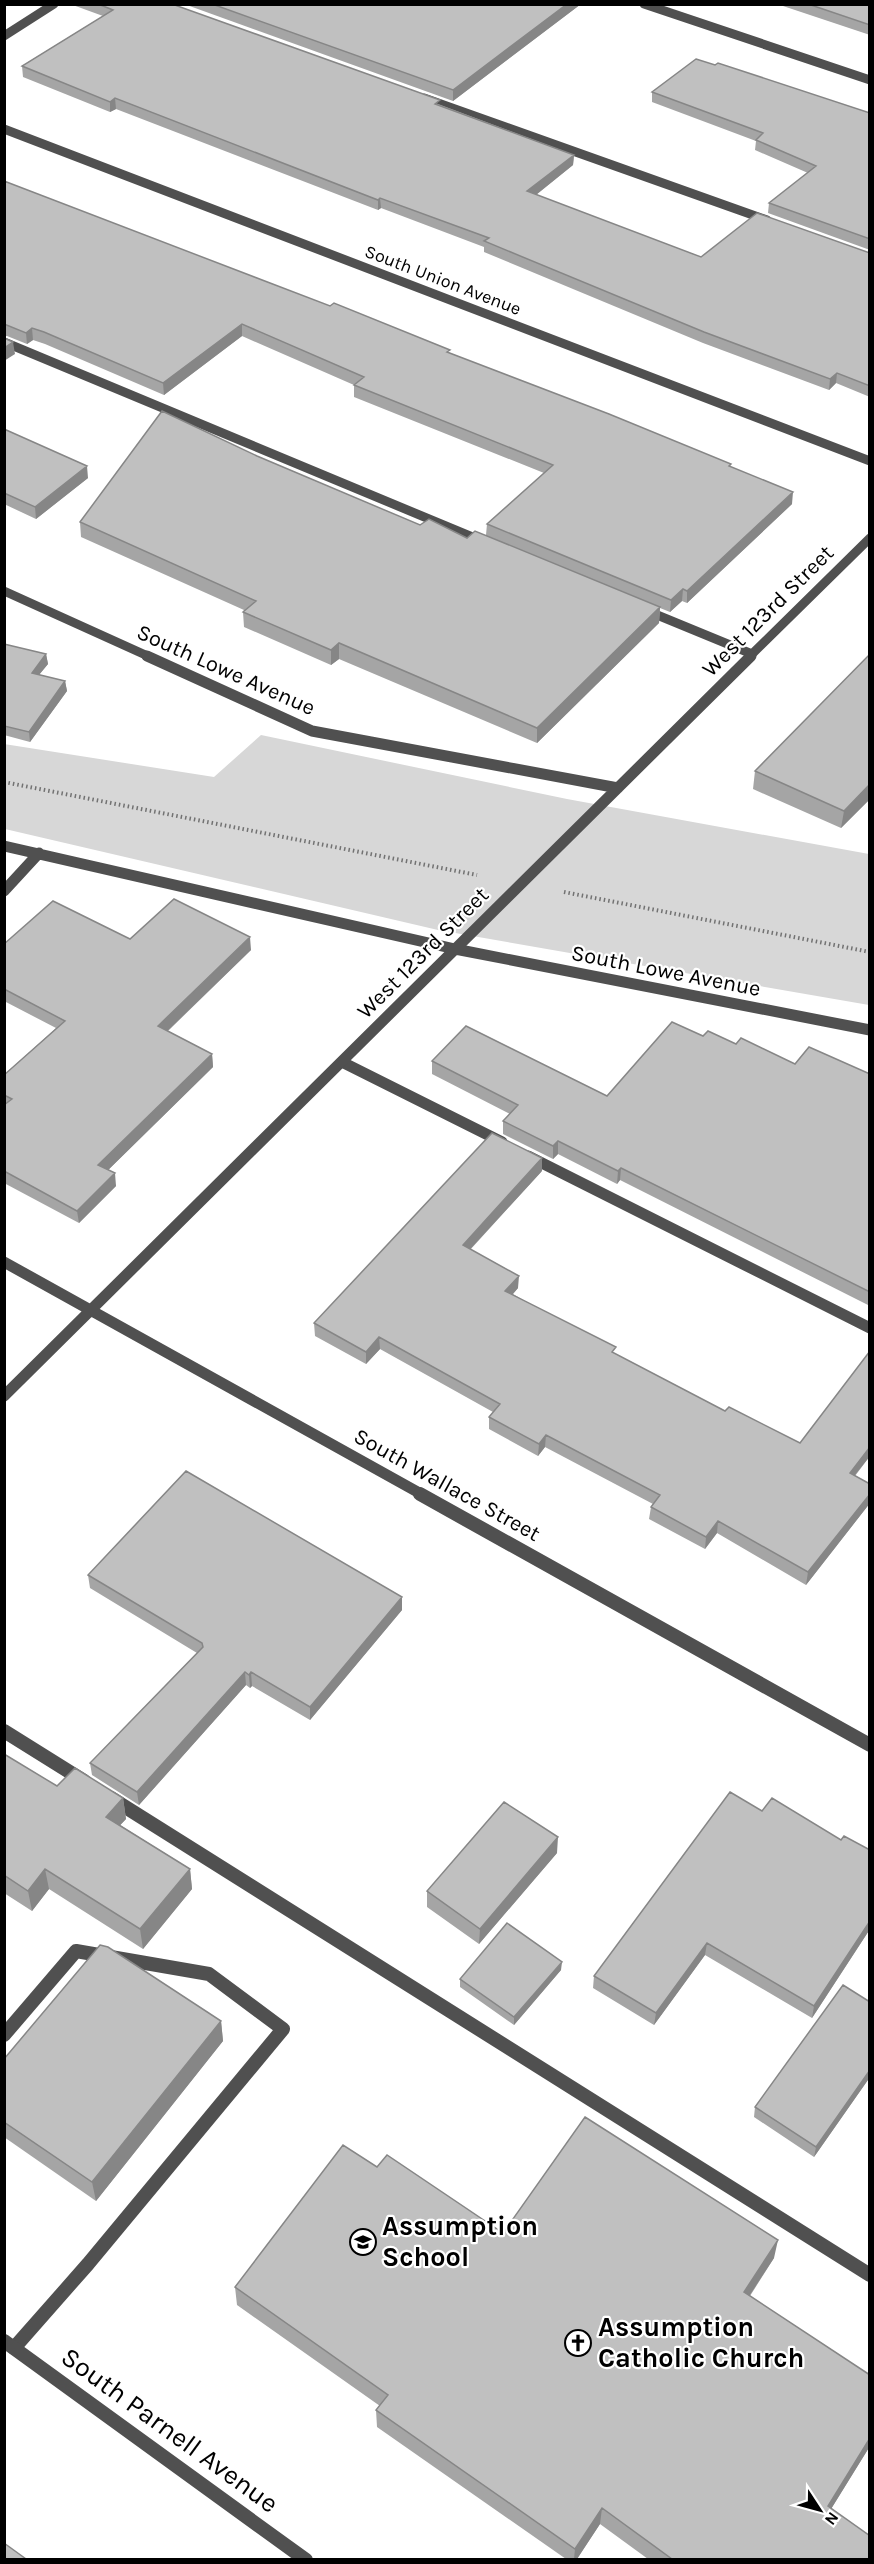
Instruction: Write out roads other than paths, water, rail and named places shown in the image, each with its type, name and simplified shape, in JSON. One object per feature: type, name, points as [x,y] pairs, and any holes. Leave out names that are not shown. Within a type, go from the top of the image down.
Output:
[{"type":"street","points":[[4,36],[54,4]]},
{"type":"street","points":[[644,4],[870,80]]},
{"type":"street","points":[[410,93],[780,225]]},
{"type":"street","name":"South Union Avenue","points":[[4,129],[870,461]]},
{"type":"street","points":[[4,342],[488,544]]},
{"type":"street","name":"West 123rd Street","points":[[4,1396],[870,538]]},
{"type":"street","name":"South Lowe Avenue","points":[[4,591],[312,731],[618,788]]},
{"type":"street","points":[[631,604],[752,654]]},
{"type":"street","name":"South Lowe Avenue","points":[[4,846],[455,949],[870,1030]]},
{"type":"street","points":[[4,891],[39,853]]},
{"type":"street","points":[[342,1062],[870,1328]]},
{"type":"street","name":"South Wallace Street","points":[[4,1262],[870,1745]]},
{"type":"street","points":[[4,1731],[870,2275]]},
{"type":"street","points":[[4,2035],[76,1951],[209,1974],[283,2029],[88,2264],[9,2345]]},
{"type":"street","name":"South Parnell Avenue","points":[[9,2345],[306,2559]]},
{"type":"place","name":"Assumption School","points":[[363,2242]]},
{"type":"place","name":"Assumption Catholic Church","points":[[578,2343]]}]
